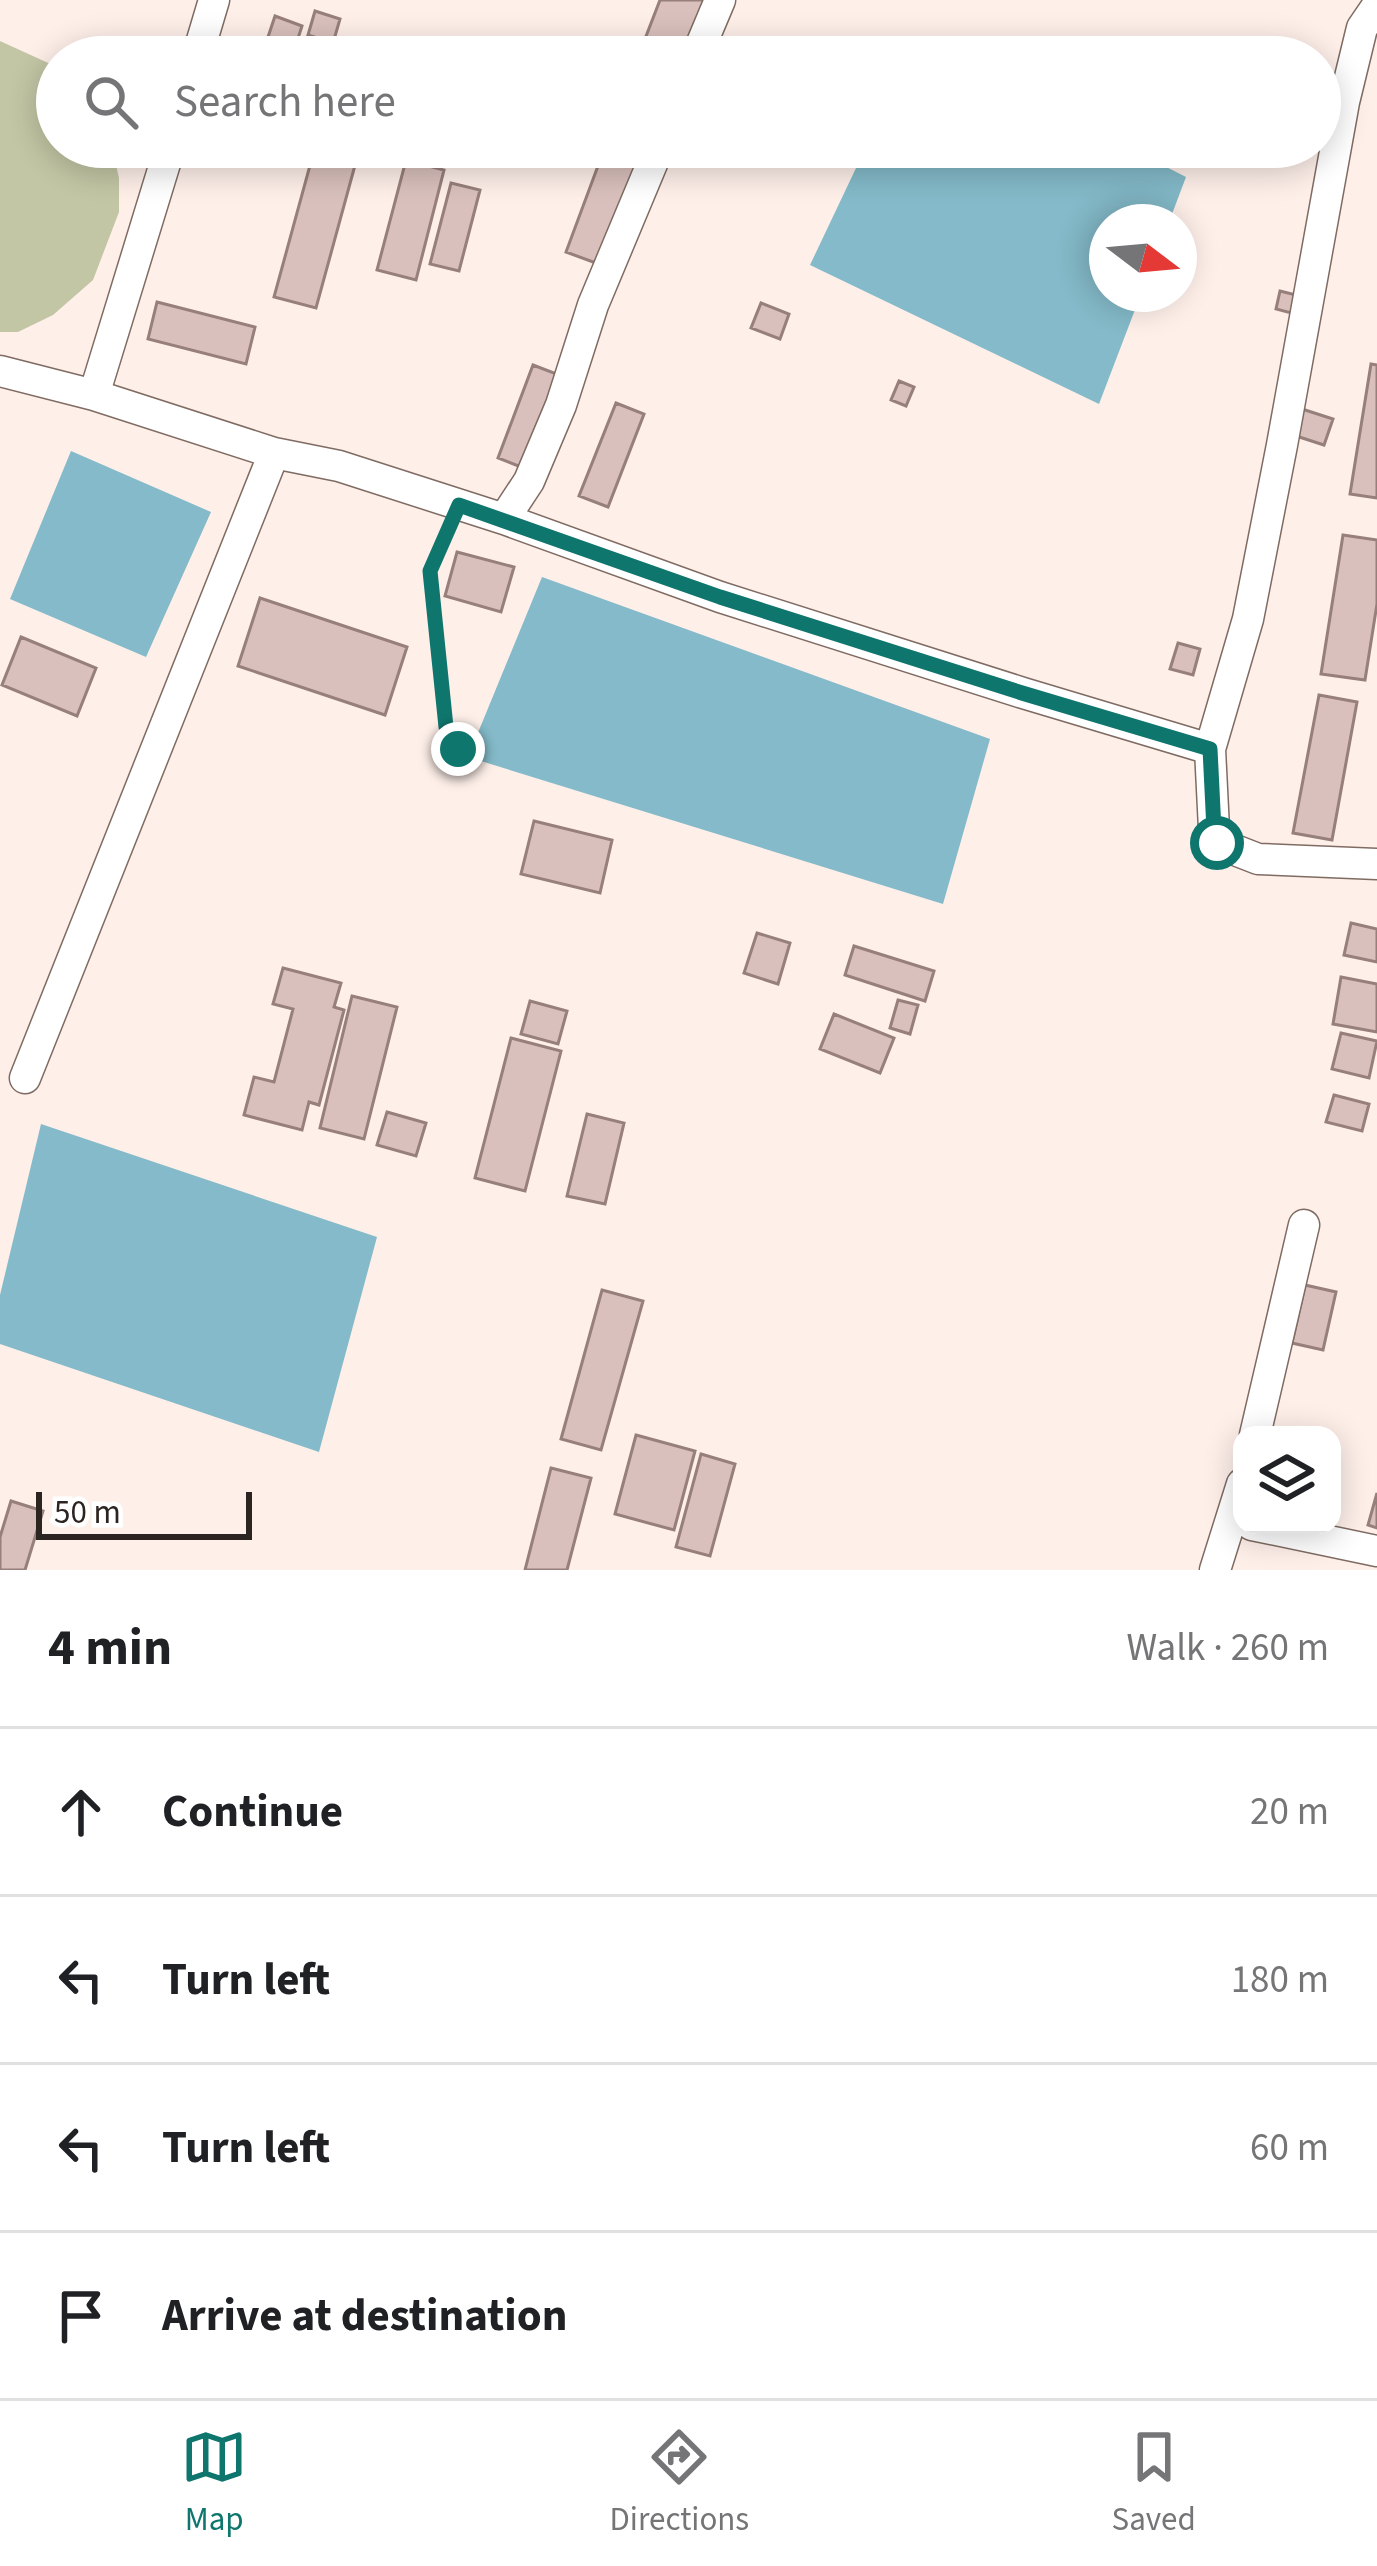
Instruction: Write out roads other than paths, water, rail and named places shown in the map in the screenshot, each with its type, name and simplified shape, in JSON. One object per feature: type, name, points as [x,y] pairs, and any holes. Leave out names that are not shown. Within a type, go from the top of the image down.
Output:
[{"type":"street","points":[[203,36],[214,0]]},
{"type":"street","points":[[705,36],[720,0]]},
{"type":"street","points":[[1341,119],[1362,28],[1377,5]]},
{"type":"street","points":[[94,395],[164,168]]},
{"type":"street","points":[[504,519],[529,481],[593,305],[650,168]]},
{"type":"street","points":[[1332,168],[1248,619],[1210,749],[1214,830],[1217,843],[1258,859],[1377,864]]},
{"type":"street","points":[[0,371],[94,395],[274,453],[339,466],[720,597],[1210,749]]},
{"type":"street","points":[[25,1078],[274,453]]},
{"type":"street","points":[[1257,1426],[1304,1225]]},
{"type":"street","points":[[1215,1570],[1236,1534]]},
{"type":"street","points":[[1295,1534],[1377,1551]]},
{"type":"water","points":[[856,168],[1168,168],[1186,177],[1176,204],[1089,204],[1089,312],[1134,312],[1099,404],[810,265]]},
{"type":"water","points":[[71,451],[211,512],[146,657],[10,599]]},
{"type":"water","points":[[542,577],[990,739],[943,904],[468,757]]},
{"type":"water","points":[[41,1124],[377,1237],[319,1452],[0,1344],[0,1295]]}]
